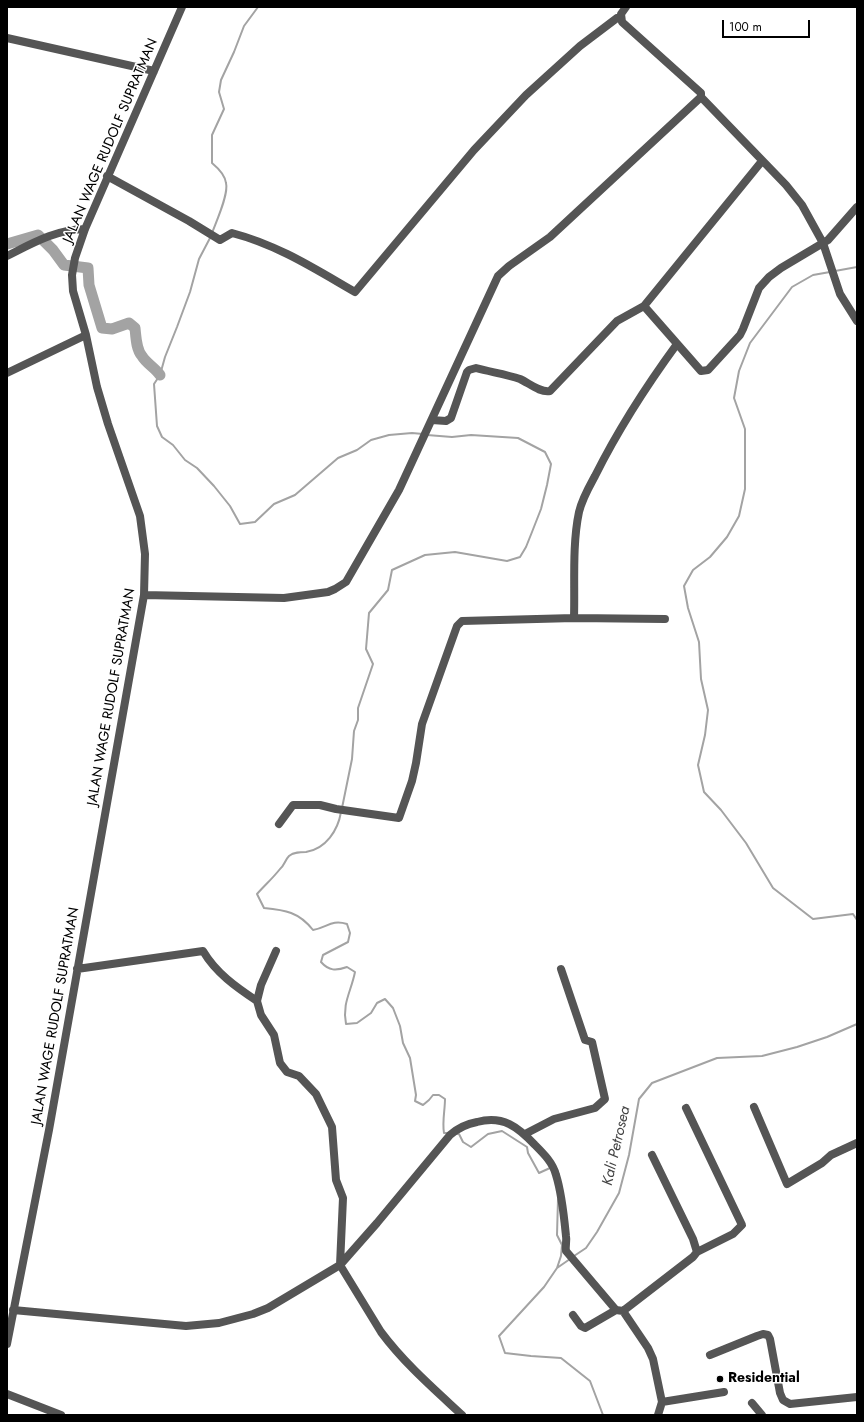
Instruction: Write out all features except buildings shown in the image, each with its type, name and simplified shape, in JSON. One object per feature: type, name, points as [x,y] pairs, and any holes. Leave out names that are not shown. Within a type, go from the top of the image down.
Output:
[{"type":"street","name":"JALAN WAGE RUDOLF SUPRATMAN","points":[[7,1344],[11,1315],[17,1296],[78,970],[144,595],[145,554],[140,516],[97,388],[86,335],[73,291],[72,275],[75,258],[85,228],[182,7]]},
{"type":"street","points":[[626,7],[620,18],[624,24],[701,93],[701,97],[786,184],[802,205],[823,243],[840,294],[857,321]]},
{"type":"street","points":[[107,176],[220,240],[232,233],[251,238],[283,251],[355,292],[474,150],[526,95],[580,46],[617,18]]},
{"type":"street","points":[[7,38],[154,71]]},
{"type":"street","points":[[144,595],[284,598],[328,592],[342,586],[399,490],[498,276],[509,266],[550,237],[701,97]]},
{"type":"street","points":[[430,423],[446,421],[451,418],[467,372],[473,368],[518,379],[537,388],[550,391],[617,321],[644,306],[762,161]]},
{"type":"street","points":[[644,306],[697,368],[701,371],[708,370],[740,335],[759,288],[769,277],[781,268],[823,243],[857,207]]},
{"type":"street","points":[[7,256],[48,237],[73,229],[85,228]]},
{"type":"street","points":[[7,373],[86,335]]},
{"type":"street","points":[[574,618],[575,537],[582,501],[601,463],[629,416],[677,344]]},
{"type":"street","points":[[279,824],[293,805],[320,804],[336,809],[399,818],[416,764],[422,724],[459,623],[465,620],[574,618],[665,619]]},
{"type":"street","points":[[78,970],[203,951],[217,970],[232,984],[257,1001]]},
{"type":"street","points":[[276,951],[261,985],[257,1001],[261,1015],[274,1035],[280,1063],[287,1072],[299,1076],[316,1094],[332,1127],[336,1180],[343,1198],[340,1264],[388,1342],[405,1361],[462,1415]]},
{"type":"street","points":[[525,1134],[554,1119],[595,1108],[605,1100],[592,1042],[585,1040],[561,969]]},
{"type":"street","points":[[754,1107],[787,1184],[822,1163],[831,1155],[857,1143]]},
{"type":"street","points":[[573,1315],[581,1326],[585,1328],[619,1311],[693,1257],[697,1252],[734,1234],[742,1225],[686,1108]]},
{"type":"street","points":[[11,1315],[202,1326],[260,1311],[340,1264],[377,1223],[452,1133],[470,1123],[486,1119],[498,1120],[509,1123],[525,1134],[551,1163],[556,1174],[567,1238],[565,1247],[569,1256],[619,1311],[648,1348],[656,1370],[662,1402],[658,1415]]},
{"type":"street","points":[[652,1155],[693,1239],[697,1252]]},
{"type":"street","points":[[710,1355],[757,1336],[763,1334],[768,1335],[780,1393],[786,1402],[790,1404],[857,1397]]},
{"type":"street","points":[[662,1402],[724,1392]]},
{"type":"street","points":[[7,1394],[61,1415]]},
{"type":"street","points":[[752,1402],[762,1415]]},
{"type":"waterway","points":[[212,233],[226,194],[223,174],[212,163],[212,135],[224,109],[219,92],[221,80],[244,26],[258,7]]},
{"type":"waterway","points":[[7,244],[38,235],[53,250],[64,265],[88,268],[89,285],[102,328],[112,329],[129,323],[135,328],[140,353],[160,375]]},
{"type":"waterway","points":[[210,238],[199,259],[190,292],[165,357],[160,375],[154,384],[157,426],[162,437],[173,445],[185,460],[197,468],[214,486],[230,506],[240,524],[255,522],[274,504],[295,495],[338,458],[357,450],[371,440],[389,435],[412,433],[423,434]]},
{"type":"waterway","name":"Kali Petrosea","points":[[835,271],[857,267]]},
{"type":"waterway","name":"Kali Petrosea","points":[[830,272],[813,275],[792,287],[750,343],[739,371],[734,398],[745,429],[745,489],[739,516],[727,537],[710,557],[693,570],[684,586],[688,608],[699,642],[701,679],[708,710],[705,735],[698,765],[704,792],[721,810],[746,843],[773,888],[813,919],[853,914],[857,920]]},
{"type":"waterway","points":[[342,808],[352,759],[354,731],[358,720],[358,708],[373,664],[366,649],[369,613],[388,590],[392,570],[425,555],[455,552],[507,561],[520,557],[526,547],[541,509],[547,485],[551,464],[545,452],[518,438],[471,435],[452,437],[427,435]]},
{"type":"waterway","points":[[341,812],[334,832],[325,843],[313,850],[299,852],[289,856],[281,868],[257,894],[264,908],[291,913],[302,919],[313,930],[333,923],[347,924],[350,933],[348,942],[323,955],[321,962],[330,969],[336,970],[347,967],[355,972],[346,1004],[346,1024],[357,1023],[371,1013],[377,1003],[385,999],[393,1008],[400,1026],[403,1043],[410,1058],[416,1095],[415,1101],[423,1105],[433,1095],[439,1095],[445,1099],[443,1129],[444,1133],[448,1133]]},
{"type":"waterway","name":"Kali Petrosea","points":[[574,1256],[586,1248],[597,1232],[619,1193],[629,1155],[639,1099],[652,1083],[717,1058],[762,1056],[827,1037],[857,1024]]},
{"type":"waterway","points":[[456,1134],[459,1134],[463,1142],[471,1147],[488,1134],[502,1131],[527,1147],[528,1153],[539,1173],[550,1168]]},
{"type":"waterway","points":[[557,1268],[561,1256],[562,1245],[557,1235],[558,1199]]},
{"type":"waterway","name":"Kali Petrosea","points":[[570,1259],[557,1268],[544,1287],[499,1336],[505,1353],[561,1358],[590,1381],[603,1415]]},
{"type":"place","name":"Residential","points":[[720,1379]]}]
